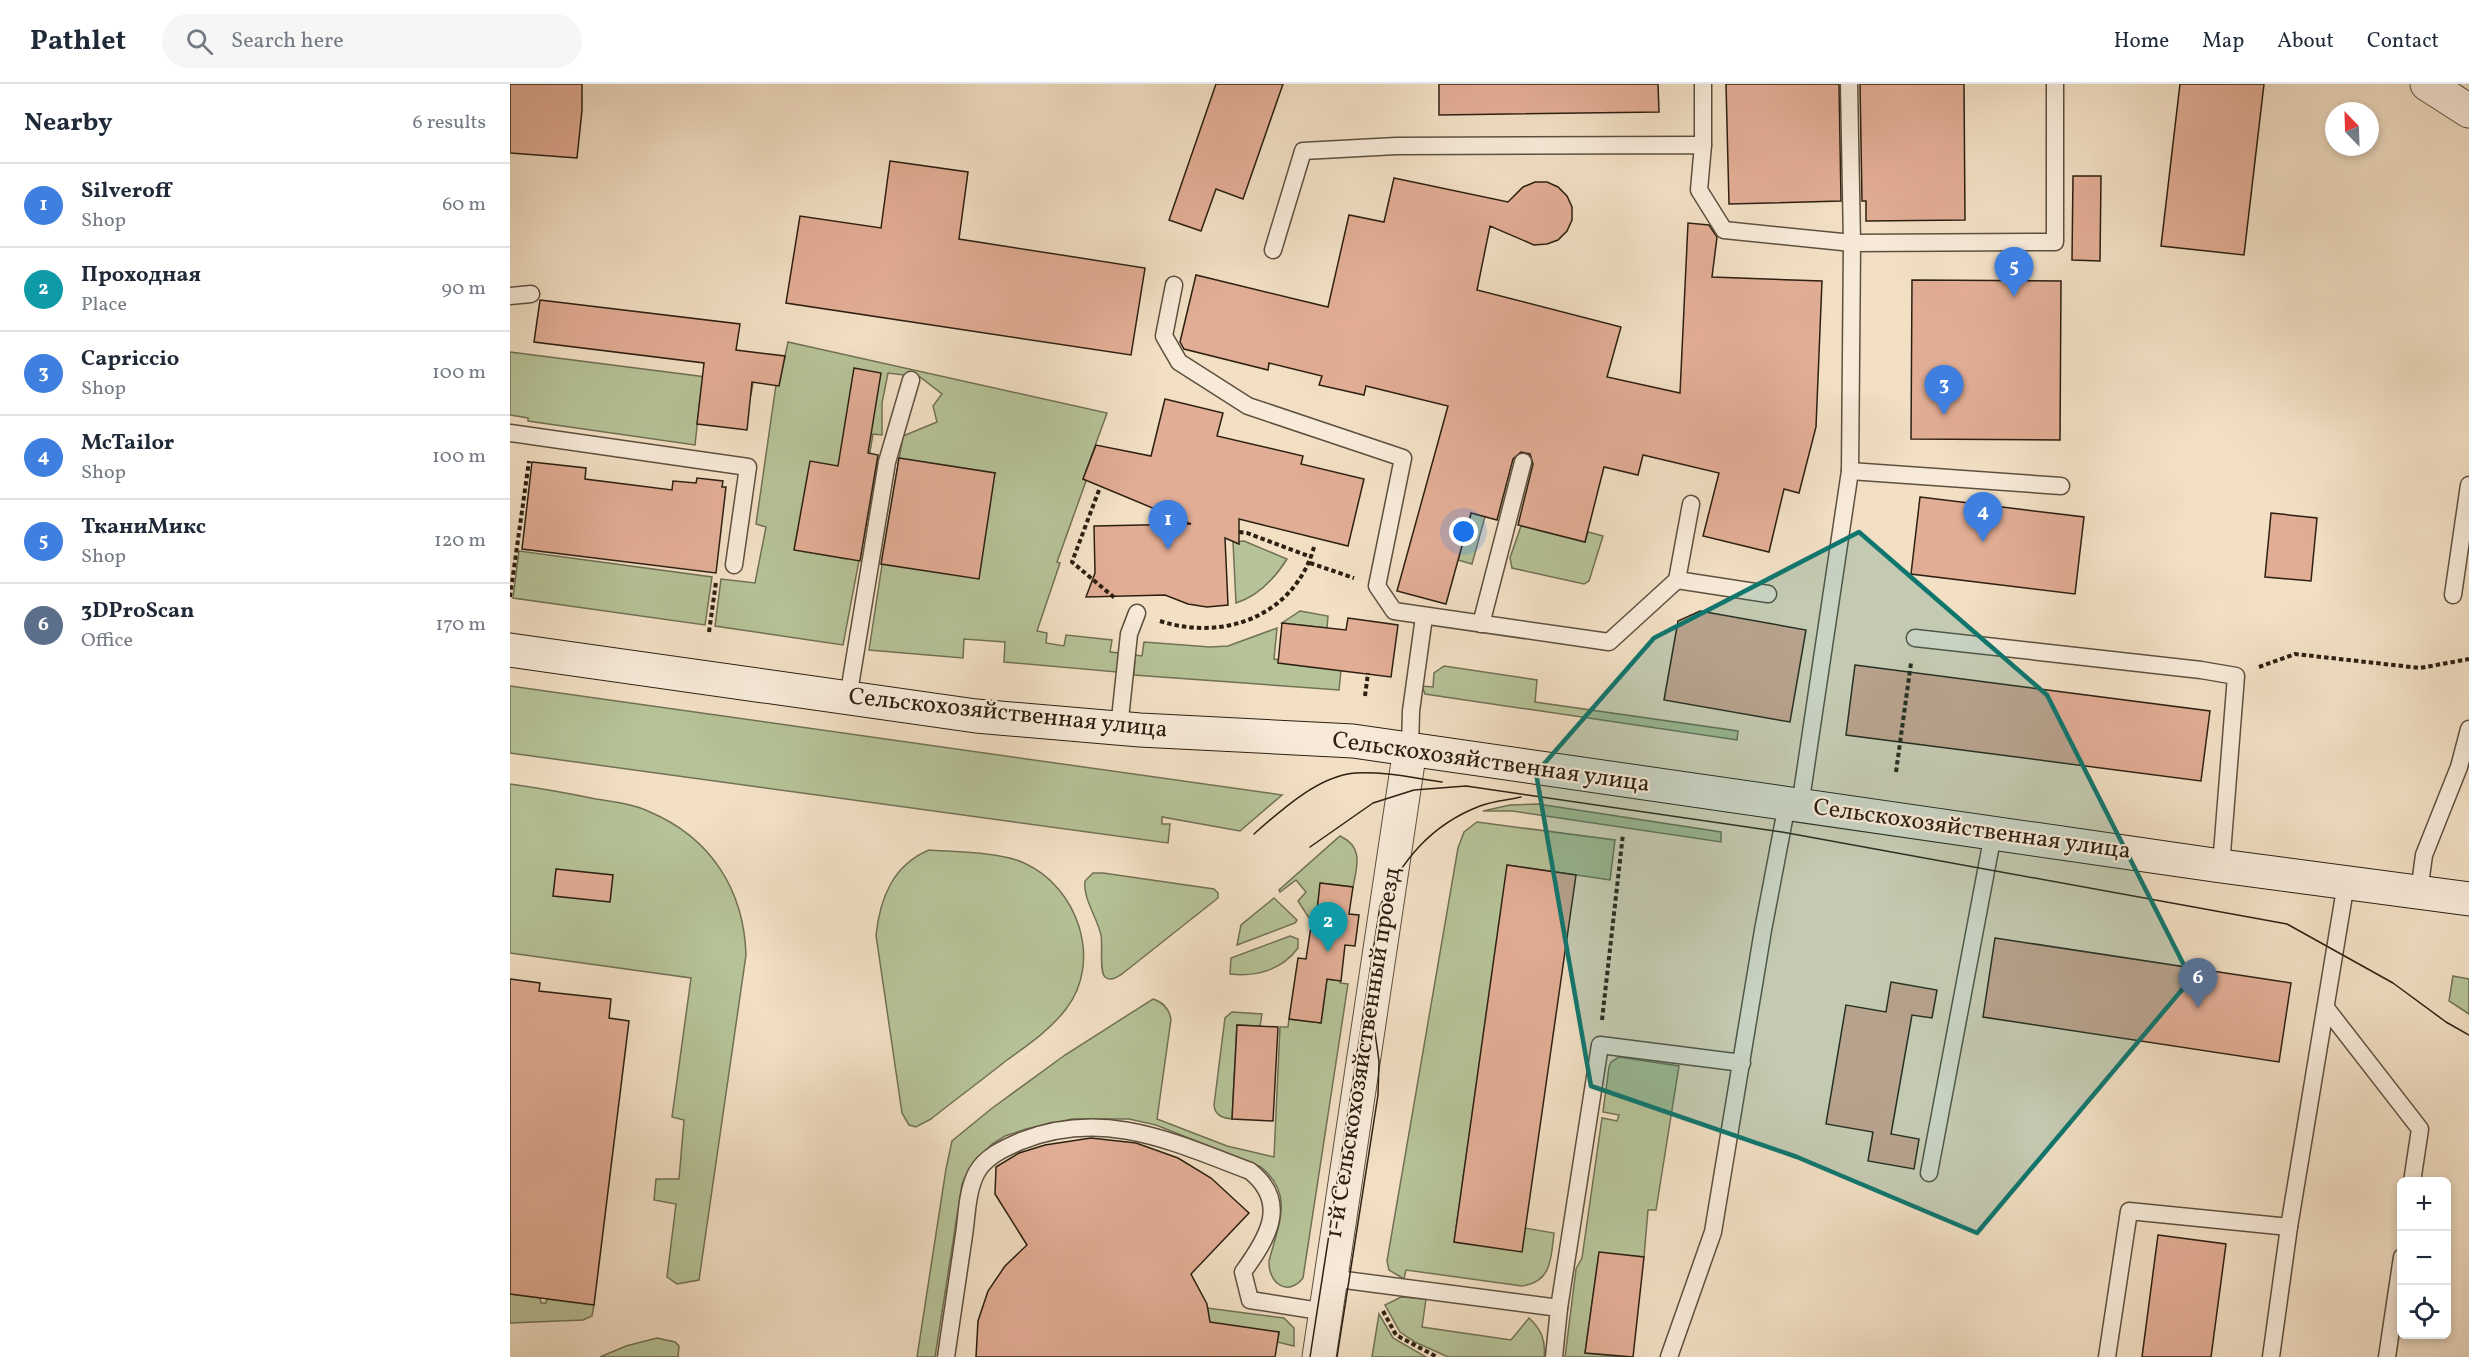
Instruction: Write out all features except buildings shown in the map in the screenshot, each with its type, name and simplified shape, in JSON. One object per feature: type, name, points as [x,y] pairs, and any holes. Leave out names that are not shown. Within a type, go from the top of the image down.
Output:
[{"type":"main road","points":[[2427,84],[2469,111]]},
{"type":"main road","name":"Сельскохозяйственная улица","points":[[510,650],[976,716],[1119,728],[1353,741],[1993,834],[2469,899]]},
{"type":"main road","name":"1-й Сельскохозяйственный проезд","points":[[1319,1357],[1410,750]]},
{"type":"lane","points":[[1702,84],[1703,145],[1699,190],[1724,230],[1852,243],[2055,242],[2055,84]]},
{"type":"lane","points":[[1669,1357],[1713,1232],[1743,1063],[1763,930],[1810,741],[1850,471],[1852,243],[1849,84]]},
{"type":"lane","points":[[1273,250],[1303,151],[1396,146],[1703,145]]},
{"type":"lane","points":[[1174,285],[1164,336],[1179,362],[1248,406],[1403,458],[1377,586],[1394,611],[1609,642],[1677,580],[1691,504]]},
{"type":"lane","points":[[510,296],[531,294]]},
{"type":"lane","points":[[849,698],[887,462],[910,380]]},
{"type":"lane","points":[[510,434],[748,467],[734,565]]},
{"type":"lane","points":[[1481,624],[1523,462]]},
{"type":"lane","points":[[1850,471],[2061,486]]},
{"type":"lane","points":[[2453,595],[2469,485]]},
{"type":"lane","points":[[1677,580],[1768,594]]},
{"type":"lane","points":[[1119,728],[1129,634],[1137,613]]},
{"type":"lane","points":[[1410,750],[1412,699],[1424,617]]},
{"type":"lane","points":[[1915,638],[2201,670],[2236,676],[2221,866]]},
{"type":"lane","points":[[2419,892],[2424,855],[2459,766],[2469,729]]},
{"type":"lane","points":[[1929,1173],[1993,834]]},
{"type":"lane","points":[[2271,1357],[2289,1227],[2346,883]]},
{"type":"lane","points":[[2325,1008],[2420,1129],[2413,1177]]},
{"type":"lane","points":[[1554,1357],[1559,1308],[1600,1045],[1743,1063]]},
{"type":"lane","points":[[946,1357],[969,1201],[977,1172],[997,1152],[1009,1146],[1030,1137],[1073,1128],[1128,1129],[1157,1136],[1250,1171],[1261,1180],[1269,1193],[1273,1207],[1271,1221],[1260,1250],[1242,1272],[1250,1300],[1326,1312]]},
{"type":"lane","points":[[2107,1357],[2129,1211],[2289,1227]]},
{"type":"lane","points":[[1330,1278],[1559,1308]]},
{"type":"lane","points":[[2387,1357],[2398,1285]]},
{"type":"path","points":[[510,597],[532,436]]},
{"type":"path","points":[[1099,490],[1071,562],[1112,596],[1137,613],[1167,623],[1199,628],[1227,626],[1272,609],[1291,592],[1303,577],[1314,547]]},
{"type":"path","points":[[1239,532],[1247,532],[1311,557]]},
{"type":"path","points":[[1310,563],[1377,586]]},
{"type":"path","points":[[709,632],[717,577],[734,565]]},
{"type":"path","points":[[1896,772],[1915,638]]},
{"type":"path","points":[[2236,676],[2295,654],[2420,668],[2469,659]]},
{"type":"path","points":[[1365,696],[1368,673]]},
{"type":"path","points":[[1600,1045],[1623,834]]},
{"type":"path","points":[[1371,1283],[1396,1335],[1437,1357]]},
{"type":"highlighted area","points":[[1859,532],[2047,695],[2191,979],[1977,1233],[1797,1157],[1591,1086],[1536,773],[1654,638]]},
{"type":"green space","points":[[788,342],[1107,413],[1083,479],[1086,481],[1057,562],[1060,563],[1037,631],[1047,633],[1046,643],[1064,646],[1066,635],[1112,640],[1110,652],[1119,653],[1117,672],[1004,662],[1005,642],[964,639],[963,658],[869,650],[886,539],[995,473],[911,460],[889,520],[903,436],[937,422],[933,406],[942,394],[920,377],[888,373],[882,403],[882,435],[873,434],[869,458],[878,460],[843,645],[715,626],[721,579],[755,583],[766,527],[756,524],[776,385],[779,385]],"holes":[[[861,470],[846,559],[795,550]]]},
{"type":"green space","points":[[510,352],[753,383],[751,395],[701,390],[695,445],[528,421],[528,418],[510,415]]},
{"type":"green space","points":[[1487,459],[1500,462],[1472,564],[1458,560]]},
{"type":"green space","points":[[1521,526],[1585,542],[1588,532],[1603,536],[1589,581],[1584,584],[1512,568],[1510,558]]},
{"type":"green space","points":[[1244,541],[1287,559],[1265,586],[1252,596],[1236,603],[1233,542]]},
{"type":"green space","points":[[519,551],[712,577],[705,625],[513,598]]},
{"type":"green space","points":[[1300,611],[1328,616],[1327,628],[1282,623]]},
{"type":"green space","points":[[1277,628],[1274,659],[1341,670],[1339,690],[1134,675],[1135,655],[1142,656],[1144,642],[1210,647],[1228,646]]},
{"type":"green space","points":[[1444,666],[1537,680],[1535,702],[1738,731],[1737,740],[1425,694],[1422,686],[1433,687],[1434,673]]},
{"type":"green space","points":[[510,686],[1282,795],[1240,831],[1162,817],[1162,824],[1170,824],[1168,843],[510,753]]},
{"type":"green space","points":[[510,784],[623,804],[650,812],[672,823],[690,836],[707,852],[731,888],[744,931],[746,955],[699,1280],[677,1284],[667,1277],[676,1204],[654,1200],[656,1179],[679,1179],[684,1120],[672,1117],[691,978],[510,953]]},
{"type":"green space","points":[[1538,804],[1721,832],[1721,842],[1512,811],[1483,811],[1510,805]]},
{"type":"green space","points":[[1477,822],[1615,840],[1610,880],[1508,865],[1454,1242],[1522,1251],[1525,1228],[1554,1233],[1550,1260],[1545,1274],[1532,1284],[1522,1286],[1406,1270],[1404,1279],[1389,1270],[1387,1261],[1458,848],[1464,832]]},
{"type":"green space","points":[[1340,836],[1348,840],[1356,851],[1357,865],[1353,887],[1321,883],[1316,918],[1309,918],[1298,901],[1306,892],[1296,880],[1280,892],[1279,890]]},
{"type":"green space","points":[[929,850],[978,853],[1014,859],[1043,874],[1059,889],[1071,907],[1079,927],[1083,948],[1083,969],[1077,990],[1066,1009],[1053,1024],[931,1119],[916,1127],[909,1125],[902,1113],[876,935],[881,908],[890,884],[906,864]]},
{"type":"green space","points":[[1093,873],[1214,889],[1218,893],[1218,898],[1122,974],[1109,979],[1103,974],[1101,935],[1085,888],[1085,881]]},
{"type":"green space","points":[[1274,898],[1297,920],[1295,923],[1237,945],[1241,925]]},
{"type":"green space","points":[[1290,936],[1298,939],[1298,948],[1284,962],[1259,973],[1230,974],[1231,958]]},
{"type":"green space","points":[[2453,976],[2469,979],[2469,1014],[2449,1001]]},
{"type":"green space","points":[[1327,979],[1348,984],[1303,1278],[1297,1284],[1291,1287],[1280,1285],[1275,1281],[1270,1269],[1269,1261],[1279,1223],[1281,1200],[1278,1188],[1261,1167],[1156,1125],[1129,1119],[1072,1119],[1005,1136],[992,1144],[970,1167],[962,1184],[935,1357],[917,1357],[952,1141],[991,1109],[1065,1055],[1153,999],[1165,1006],[1171,1019],[1157,1119],[1227,1146],[1274,1157],[1280,1027],[1288,1027],[1289,1019],[1321,1023]]},
{"type":"green space","points":[[1232,1012],[1262,1014],[1260,1026],[1237,1025],[1232,1119],[1220,1116],[1214,1105],[1225,1018]]},
{"type":"green space","points":[[1619,1057],[1679,1066],[1656,1210],[1648,1210],[1644,1257],[1599,1253],[1585,1353],[1626,1357],[1565,1357],[1576,1269],[1582,1258],[1602,1118],[1617,1121],[1619,1115],[1603,1112],[1609,1067],[1611,1062]]},
{"type":"green space","points":[[510,1294],[540,1298],[541,1303],[546,1303],[547,1299],[594,1305],[592,1316],[583,1320],[510,1323]]},
{"type":"green space","points":[[1401,1297],[1426,1299],[1422,1327],[1511,1340],[1529,1318],[1542,1335],[1544,1357],[1448,1357],[1415,1342],[1400,1332],[1385,1305]]},
{"type":"green space","points":[[1207,1308],[1284,1318],[1294,1328],[1294,1346],[1277,1342],[1279,1333],[1211,1357]]},
{"type":"green space","points":[[1379,1314],[1393,1338],[1426,1357],[1372,1357]]},
{"type":"green space","points":[[657,1338],[675,1342],[679,1346],[678,1357],[600,1357],[626,1346]]},
{"type":"tram line","points":[[1254,834],[1300,796],[1341,776],[1376,773],[1442,782]]},
{"type":"tram line","points":[[1310,847],[1373,803],[1414,790],[1466,786],[1782,832],[2287,924],[2393,983],[2446,1022],[2469,1035]]},
{"type":"tram line","points":[[1310,1357],[1380,906],[1408,860],[1432,834],[1446,823],[1480,806],[1521,797]]},
{"type":"tram line","points":[[1337,1357],[1378,1095],[1379,1061],[1370,997]]},
{"type":"place","name":"ТканиМикс","points":[[2014,297]]},
{"type":"place","name":"Capriccio","points":[[1944,415]]},
{"type":"place","name":"McTailor","points":[[1983,542]]},
{"type":"place","name":"Silveroff","points":[[1168,550]]},
{"type":"place","name":"Проходная","points":[[1328,952]]},
{"type":"place","name":"3DProScan","points":[[2198,1008]]}]
